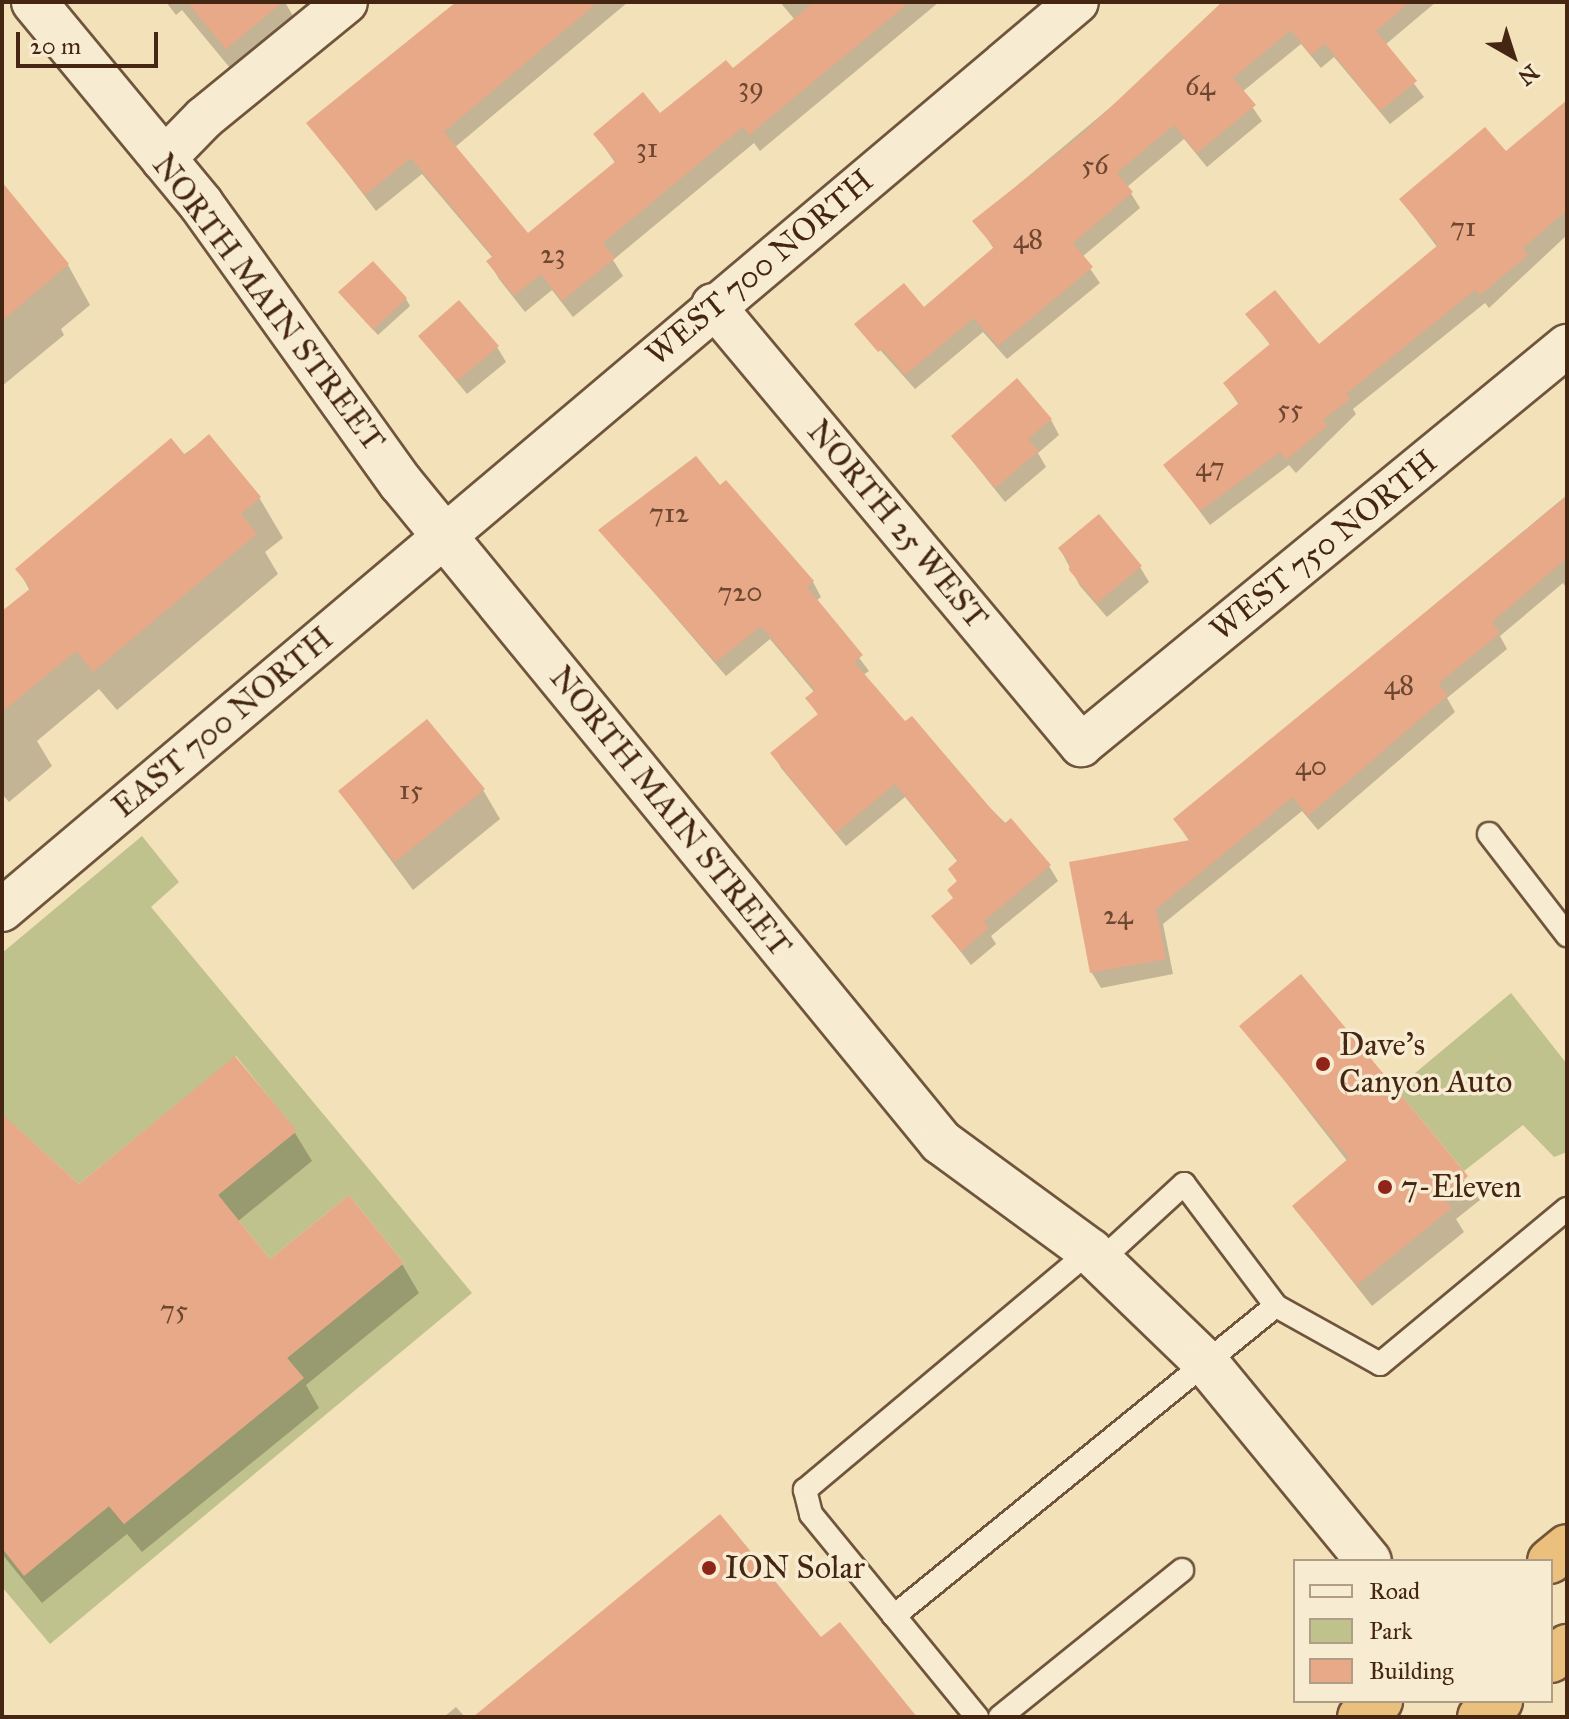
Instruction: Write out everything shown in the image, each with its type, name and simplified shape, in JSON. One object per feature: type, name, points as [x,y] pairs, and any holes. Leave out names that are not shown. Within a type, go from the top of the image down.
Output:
[{"type":"highway","points":[[1360,1717],[1378,1703]]},
{"type":"highway","points":[[1480,1717],[1498,1703]]},
{"type":"street","name":"NORTH MAIN STREET","points":[[34,2],[163,160],[444,536],[941,1142],[1095,1256],[1207,1364],[1367,1559]]},
{"type":"street","points":[[163,160],[204,118],[346,2]]},
{"type":"street","name":"WEST 700 NORTH","points":[[444,536],[713,305],[1077,2]]},
{"type":"street","name":"NORTH 25 WEST","points":[[713,305],[1081,745]]},
{"type":"street","name":"WEST 750 NORTH","points":[[1081,745],[1567,346]]},
{"type":"street","name":"EAST 700 NORTH","points":[[2,910],[444,536]]},
{"type":"lane","points":[[1489,834],[1567,935]]},
{"type":"lane","points":[[977,1717],[811,1514],[805,1490],[1184,1184],[1276,1306],[1380,1364],[1567,1209]]},
{"type":"lane","points":[[894,1616],[1276,1306]]},
{"type":"lane","points":[[1000,1717],[1182,1570]]},
{"type":"green space","points":[[142,836],[179,882],[151,907],[472,1293],[50,1644],[2,1587],[2,1548],[24,1575],[109,1506],[124,1524],[303,1378],[287,1358],[404,1263],[349,1195],[270,1259],[218,1195],[296,1131],[236,1056],[79,1184],[17,1128],[2,1139],[2,953]]},
{"type":"green space","points":[[1511,993],[1567,1064],[1567,1152],[1554,1157],[1523,1125],[1464,1171],[1396,1089]]},
{"type":"building","points":[[187,2],[283,2],[226,49]]},
{"type":"building","points":[[456,2],[598,2],[444,132],[528,233],[616,161],[593,134],[643,92],[660,113],[726,60],[733,68],[814,2],[910,2],[749,135],[743,127],[603,243],[615,258],[562,301],[541,274],[514,296],[486,261],[493,256],[411,158],[365,195],[306,123]]},
{"type":"building","points":[[1222,2],[1410,2],[1376,31],[1417,81],[1380,111],[1325,44],[1311,55],[1291,30],[1233,78],[1256,105],[1197,153],[1174,125],[1117,173],[1133,192],[1073,243],[1093,267],[998,346],[974,318],[905,375],[883,349],[878,352],[854,324],[904,283],[924,307],[994,247],[972,221],[1081,135]]},
{"type":"building","points":[[1567,100],[1567,210],[1523,248],[1528,255],[1480,295],[1475,290],[1346,394],[1350,399],[1323,420],[1327,426],[1286,460],[1280,452],[1200,511],[1163,465],[1239,403],[1223,383],[1270,344],[1245,314],[1275,290],[1319,344],[1438,245],[1399,199],[1485,127],[1506,151]]},
{"type":"building","points":[[2,182],[69,264],[2,321]]},
{"type":"building","points":[[373,261],[407,298],[373,330],[338,292]]},
{"type":"building","points":[[459,300],[499,346],[457,381],[418,336]]},
{"type":"building","points":[[1017,378],[1052,419],[1028,439],[1039,451],[995,488],[951,436]]},
{"type":"building","points":[[209,434],[261,497],[241,514],[257,534],[93,672],[76,651],[2,712],[2,611],[31,588],[15,569],[171,438],[185,455]]},
{"type":"building","points":[[696,456],[720,485],[726,480],[814,581],[807,587],[863,655],[854,662],[905,721],[912,716],[1004,824],[1011,818],[1051,865],[984,921],[989,928],[961,952],[931,916],[953,898],[947,890],[957,881],[948,869],[958,860],[895,784],[836,833],[770,753],[818,714],[805,698],[815,690],[761,626],[716,662],[598,530]]},
{"type":"building","points":[[1567,496],[1567,558],[1492,622],[1500,633],[1438,684],[1448,695],[1308,816],[1293,797],[1156,909],[1166,959],[1090,973],[1069,862],[1190,840],[1173,819]]},
{"type":"building","points":[[1099,514],[1142,566],[1097,603],[1069,570],[1070,563],[1058,548]]},
{"type":"building","points":[[427,719],[485,789],[395,862],[338,791]]},
{"type":"building","points":[[1301,974],[1468,1176],[1443,1198],[1452,1208],[1357,1285],[1292,1206],[1349,1158],[1239,1026]]},
{"type":"building","points":[[235,1056],[297,1131],[218,1195],[270,1259],[349,1195],[404,1263],[287,1358],[304,1378],[124,1524],[109,1506],[24,1576],[2,1548],[2,1114],[79,1184]]},
{"type":"building","name":"ION Solar","points":[[720,1514],[821,1637],[840,1622],[917,1717],[473,1717]]},
{"type":"place","name":"Dave's Canyon Auto","points":[[1323,1064]]},
{"type":"place","name":"7-Eleven","points":[[1385,1187]]},
{"type":"place","name":"ION Solar","points":[[709,1568]]}]
